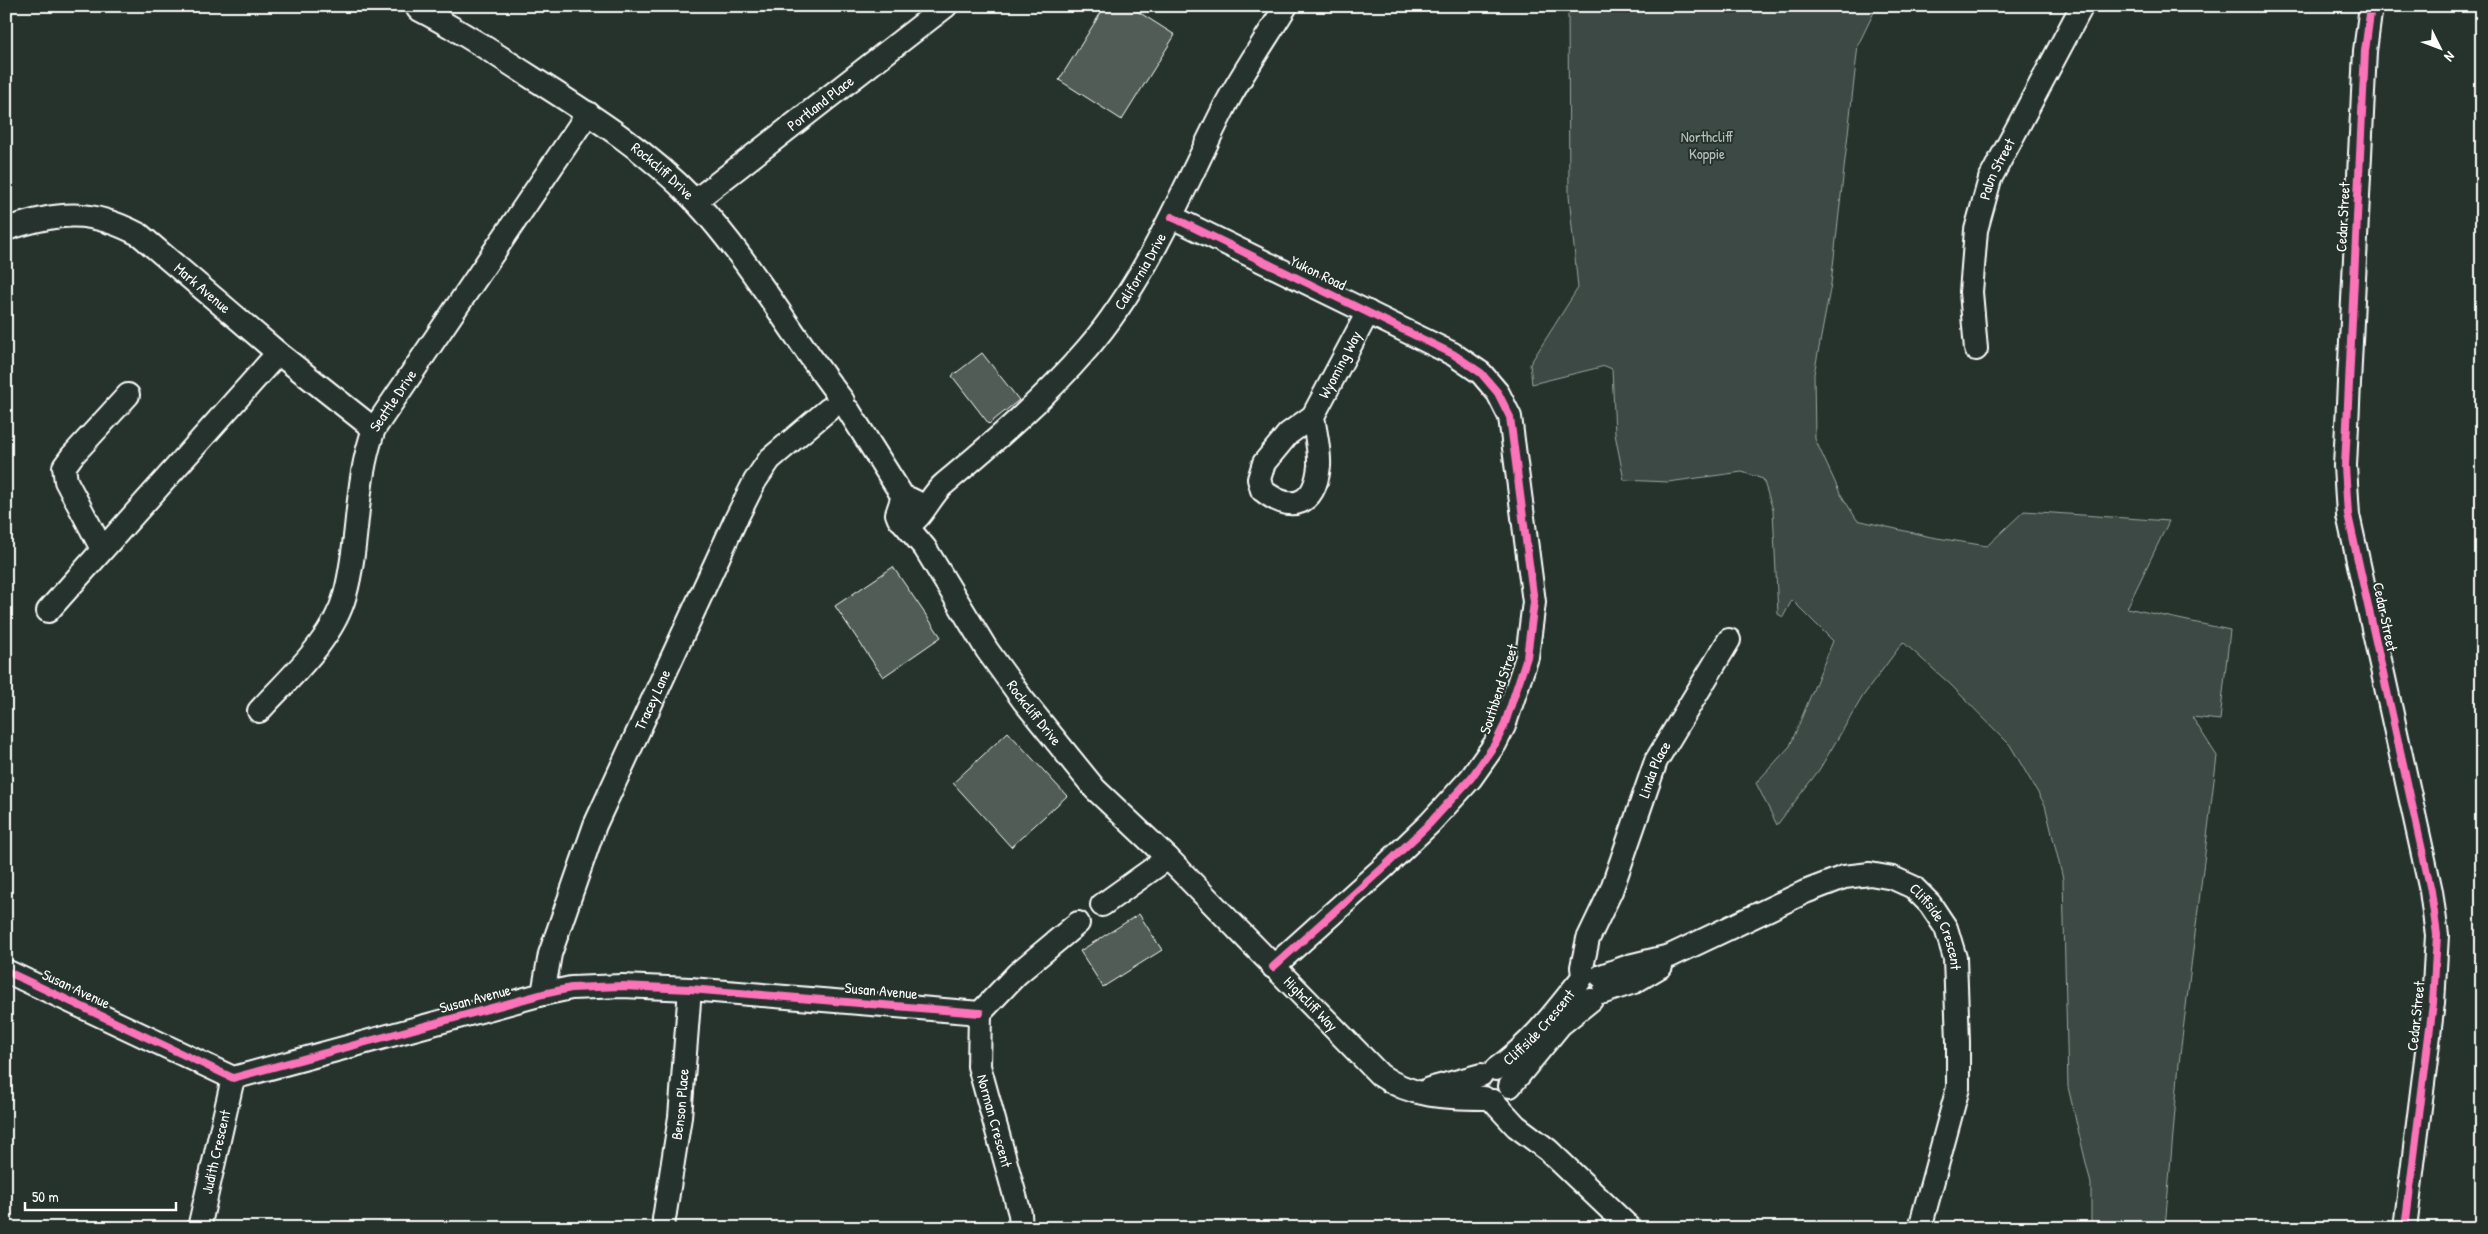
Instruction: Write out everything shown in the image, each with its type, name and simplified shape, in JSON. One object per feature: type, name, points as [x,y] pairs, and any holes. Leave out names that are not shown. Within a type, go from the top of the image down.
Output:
[{"type":"street","name":"Portland Place","points":[[695,201],[946,6]]},
{"type":"street","name":"California Drive","points":[[909,510],[995,441],[1087,348],[1125,297],[1172,217],[1226,105],[1286,6]]},
{"type":"street","name":"Palm Street","points":[[1976,349],[1971,292],[1973,266],[1976,230],[1990,179],[2082,6]]},
{"type":"street","name":"Cedar Street","points":[[2371,6],[2364,60],[2346,447],[2346,492],[2348,515],[2431,891],[2437,934],[2433,1003],[2405,1228]]},
{"type":"street","name":"Rockcliff Drive","points":[[423,7],[588,113],[657,164],[695,201],[746,265],[821,373],[838,411],[909,510],[925,548],[987,650],[1028,707],[1095,789],[1168,858]]},
{"type":"street","name":"Seattle Drive","points":[[259,711],[322,640],[345,596],[359,486],[366,452],[374,429],[588,113]]},
{"type":"street","name":"Mark Avenue","points":[[6,229],[44,218],[70,214],[94,217],[116,223],[140,235],[278,353],[374,429]]},
{"type":"street","name":"Yukon Road","points":[[1172,217],[1453,354]]},
{"type":"street","name":"Wyoming Way","points":[[1313,416],[1368,312]]},
{"type":"street","points":[[48,611],[278,353]]},
{"type":"street","name":"Southbend Street","points":[[1273,968],[1404,848],[1471,778],[1495,744],[1504,726],[1526,657],[1534,602],[1510,417],[1498,393],[1481,373],[1453,354]]},
{"type":"street","points":[[102,549],[66,481],[64,468],[72,456],[128,395]]},
{"type":"street","name":"Tracey Lane","points":[[543,994],[550,954],[595,825],[689,618],[755,481],[770,459],[807,429],[838,411]]},
{"type":"street","name":"Linda Place","points":[[1592,983],[1582,967],[1588,939],[1603,910],[1656,761],[1729,640]]},
{"type":"street","points":[[1102,905],[1168,858]]},
{"type":"street","name":"Highcliff Way","points":[[1168,858],[1273,968],[1380,1075],[1398,1086],[1429,1096],[1498,1095]]},
{"type":"street","name":"Cliffside Crescent","points":[[1488,1072],[1528,1044],[1550,1020],[1592,983],[1648,975],[1670,956],[1805,892],[1844,877],[1870,874],[1893,878],[1913,887],[1930,904],[1946,928],[1955,958],[1958,1088],[1920,1228]]},
{"type":"street","points":[[980,1013],[1017,974],[1078,923]]},
{"type":"street","name":"Susan Avenue","points":[[6,971],[233,1078],[543,994],[588,986],[690,990],[980,1013]]},
{"type":"street","name":"Cliffside Crescent","points":[[1498,1095],[1560,1025],[1592,983]]},
{"type":"street","name":"Benson Place","points":[[664,1218],[680,1117],[690,990]]},
{"type":"street","name":"Norman Crescent","points":[[980,1013],[979,1066],[1020,1214],[1021,1228]]},
{"type":"street","points":[[1419,1093],[1488,1072],[1503,1072],[1508,1078],[1498,1095],[1516,1126],[1548,1150],[1630,1228]]},
{"type":"street","name":"Judith Crescent","points":[[199,1228],[233,1078]]},
{"type":"green space","name":"Northcliff Koppie","points":[[1568,6],[1877,6],[1858,45],[1831,284],[1814,374],[1815,439],[1840,493],[1857,520],[1931,537],[1987,546],[2024,511],[2169,521],[2127,608],[2230,630],[2220,720],[2192,717],[2217,756],[2179,1063],[2165,1228],[2091,1228],[2091,1184],[2068,1087],[2063,879],[2045,805],[2010,745],[1950,684],[1903,642],[1863,696],[1819,770],[1777,825],[1756,783],[1790,746],[1833,641],[1792,600],[1783,617],[1778,614],[1773,510],[1763,479],[1742,472],[1668,482],[1624,480],[1615,434],[1612,369],[1605,366],[1532,384],[1530,364],[1578,288],[1569,196]]},
{"type":"building","points":[[1105,6],[1129,6],[1175,35],[1122,120],[1059,80]]},
{"type":"building","points":[[982,353],[1019,400],[989,424],[952,376]]},
{"type":"building","points":[[893,567],[941,637],[883,677],[835,606]]},
{"type":"building","points":[[1008,732],[1067,796],[1011,847],[953,783]]},
{"type":"building","points":[[1139,914],[1162,950],[1103,987],[1080,951]]},
{"type":"cycle path","points":[[2371,6],[2365,51],[2345,466],[2348,515],[2431,891],[2437,935],[2433,1003],[2405,1228]]},
{"type":"cycle path","points":[[1172,217],[1453,354],[1481,373],[1498,393],[1510,417],[1534,602],[1527,657],[1504,726],[1495,744],[1471,778],[1430,823],[1273,967]]},
{"type":"cycle path","points":[[6,971],[233,1078],[571,988],[622,986],[690,989],[980,1013]]}]
